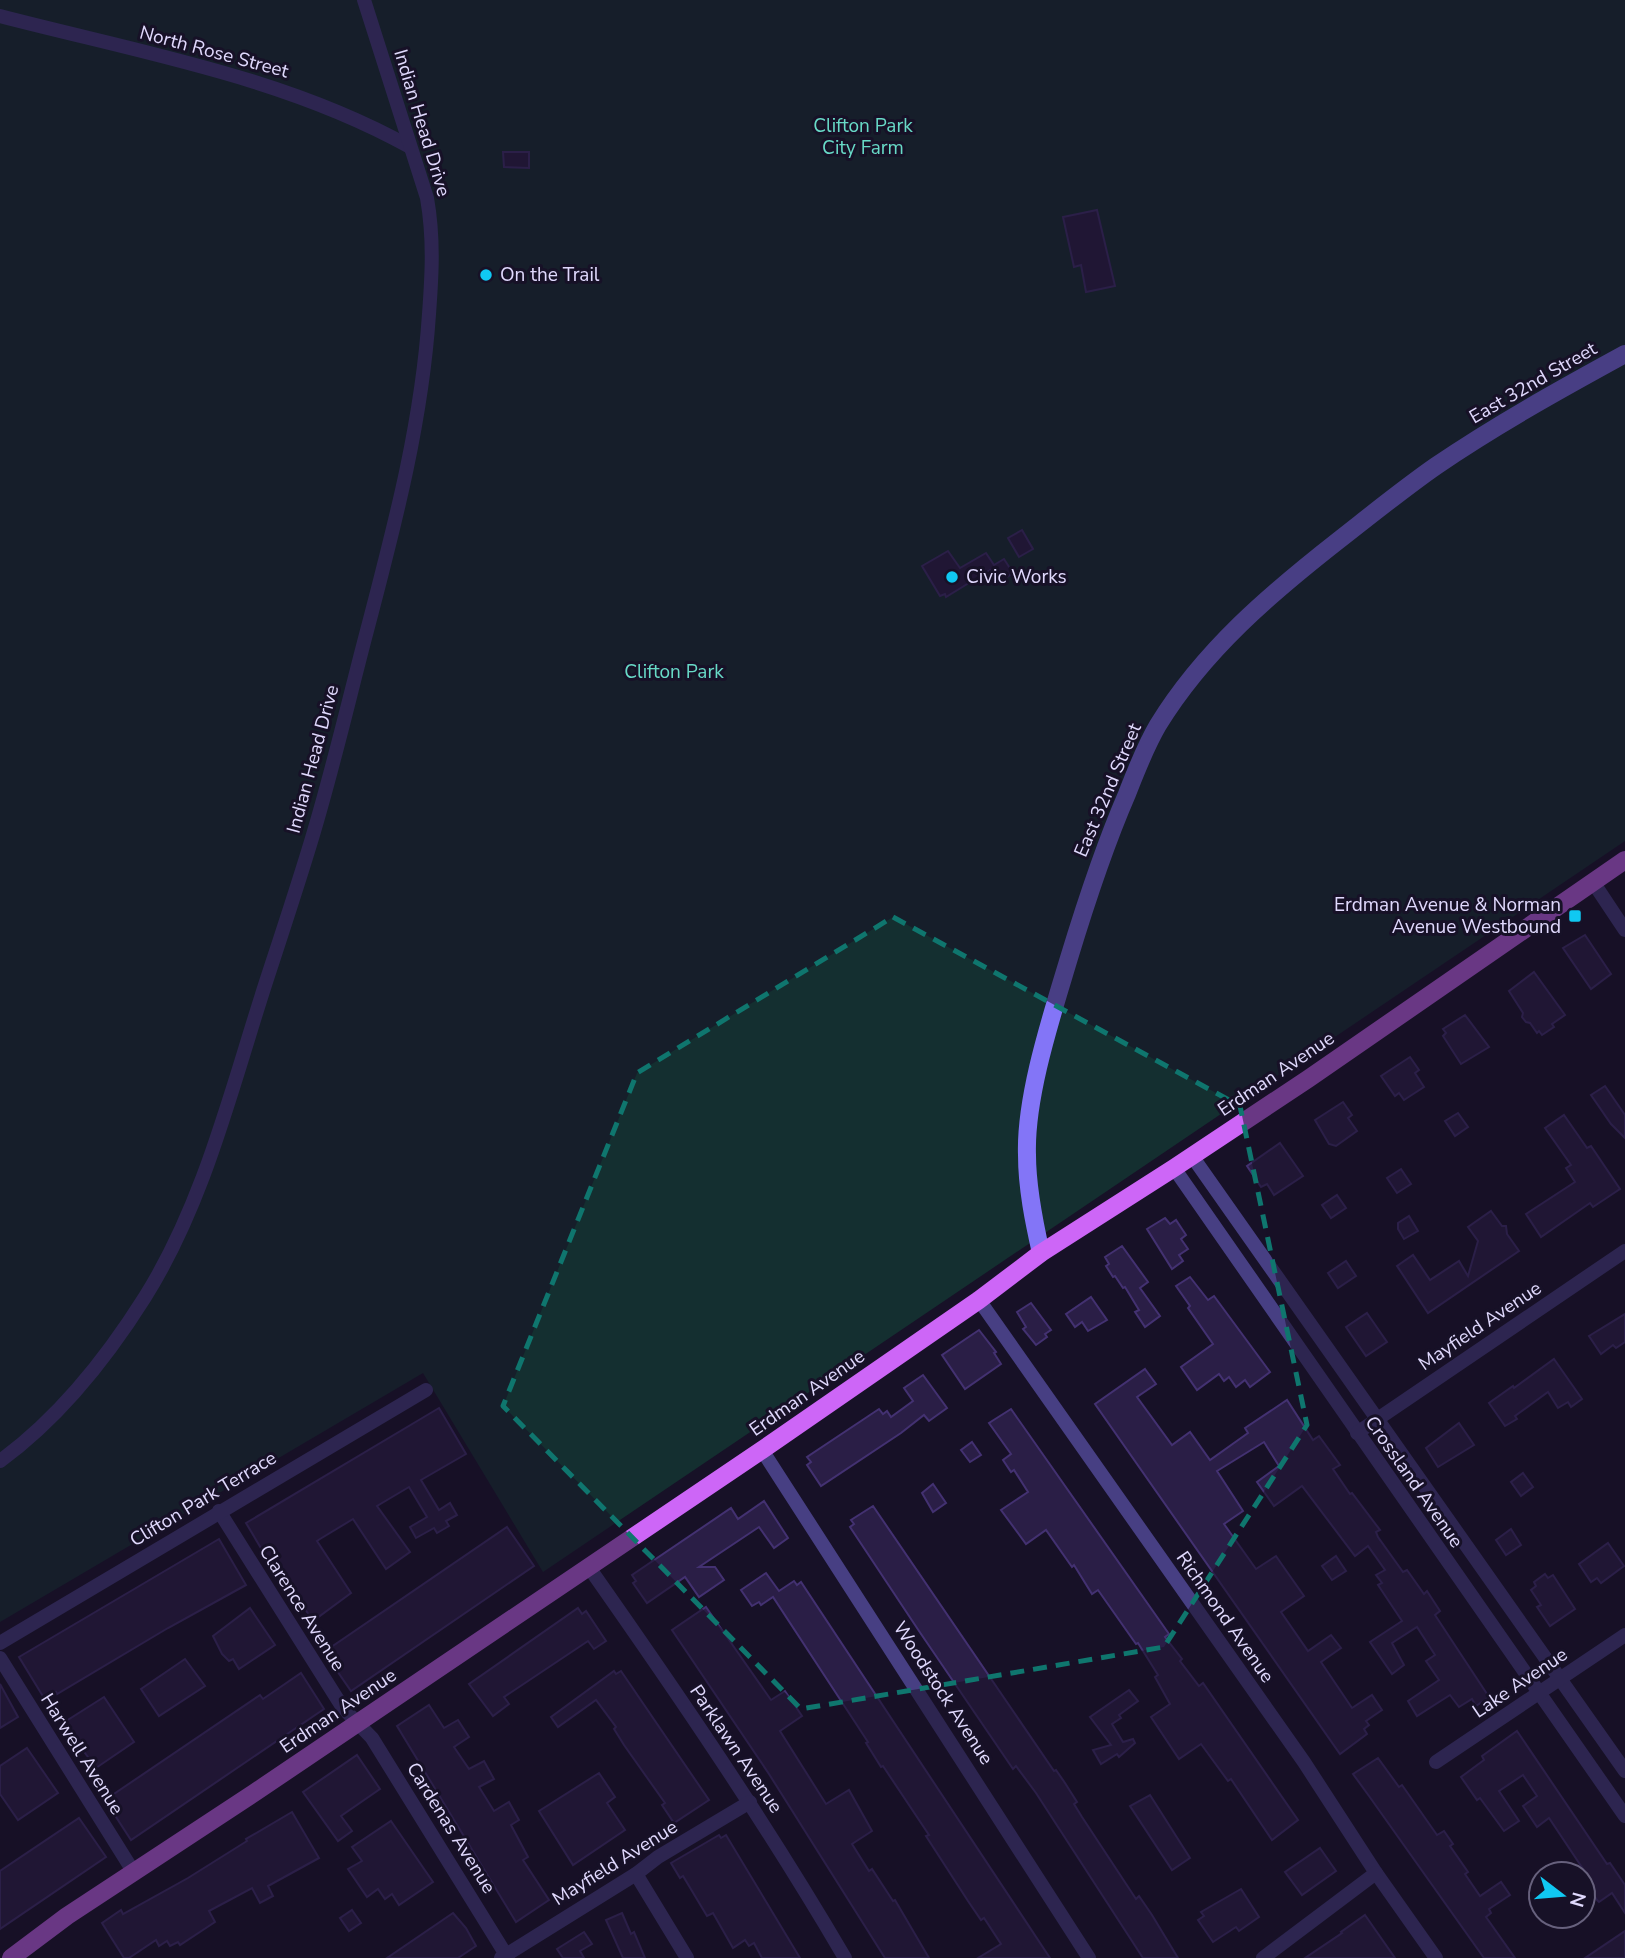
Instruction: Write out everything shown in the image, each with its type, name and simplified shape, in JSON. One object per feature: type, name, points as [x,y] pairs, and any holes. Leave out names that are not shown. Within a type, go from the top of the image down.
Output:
[{"type":"main road","name":"Erdman Avenue","points":[[11,1958],[37,1936],[762,1450],[979,1300],[1041,1253],[1192,1156],[1625,860]]},
{"type":"street","name":"Indian Head Drive","points":[[0,1461],[47,1422],[79,1388],[145,1297],[191,1204],[220,1126],[310,846],[404,488],[418,421],[427,350],[433,258],[432,226],[427,198],[364,0]]},
{"type":"street","name":"North Rose Street","points":[[0,16],[288,92],[372,126],[410,147]]},
{"type":"street","name":"East 32nd Street","points":[[1041,1253],[1033,1212],[1027,1155],[1035,1088],[1050,1021],[1109,836],[1140,760],[1174,701],[1219,644],[1254,610],[1383,505],[1436,466],[1502,424],[1625,354]]},
{"type":"street","points":[[1593,882],[1625,930]]},
{"type":"street","name":"Crossland Avenue","points":[[1192,1156],[1625,1771]]},
{"type":"street","name":"Crossland Avenue","points":[[1174,1168],[1625,1816]]},
{"type":"street","name":"Mayfield Avenue","points":[[1357,1433],[1625,1251]]},
{"type":"street","name":"Richmond Avenue","points":[[979,1300],[1304,1762],[1436,1958]]},
{"type":"street","name":"Clifton Park Terrace","points":[[0,1643],[426,1390]]},
{"type":"street","name":"Woodstock Avenue","points":[[762,1450],[1089,1958]]},
{"type":"street","name":"Clarence Avenue","points":[[219,1511],[343,1709],[356,1723]]},
{"type":"street","name":"Parklawn Avenue","points":[[588,1566],[750,1802],[845,1958]]},
{"type":"street","name":"Lake Avenue","points":[[1436,1762],[1625,1635]]},
{"type":"street","name":"Harwell Avenue","points":[[0,1658],[133,1871]]},
{"type":"street","name":"Cardenas Avenue","points":[[356,1723],[372,1738],[505,1957]]},
{"type":"street","name":"Mayfield Avenue","points":[[505,1957],[636,1874],[658,1857],[750,1802]]},
{"type":"street","points":[[1263,1958],[1377,1873]]},
{"type":"street","points":[[636,1874],[687,1958]]},
{"type":"highlighted area","points":[[893,917],[1240,1106],[1307,1425],[1164,1647],[801,1709],[503,1406],[637,1073]]},
{"type":"green space","name":"Clifton Park","points":[[0,0],[1625,0],[1625,841],[543,1572],[423,1373],[0,1622]]},
{"type":"building","points":[[503,152],[529,152],[529,168],[504,167]]},
{"type":"building","points":[[1097,210],[1115,286],[1086,292],[1081,265],[1074,267],[1063,217]]},
{"type":"building","points":[[1022,530],[1033,549],[1019,557],[1008,538]]},
{"type":"building","name":"Civic Works","points":[[948,551],[960,568],[986,553],[994,565],[1004,559],[1013,573],[998,583],[990,570],[946,597],[945,594],[940,596],[922,566]]},
{"type":"building","points":[[1585,935],[1611,974],[1591,989],[1563,948]]},
{"type":"building","points":[[1534,972],[1565,1015],[1542,1035],[1522,1017],[1523,1013],[1509,991]]},
{"type":"building","points":[[1465,1015],[1489,1047],[1461,1064],[1443,1036],[1446,1033],[1443,1029]]},
{"type":"building","points":[[1410,1057],[1419,1070],[1415,1073],[1424,1087],[1404,1100],[1399,1093],[1395,1096],[1381,1076]]},
{"type":"building","points":[[1605,1086],[1625,1115],[1625,1138],[1611,1124],[1591,1095]]},
{"type":"building","points":[[1343,1102],[1352,1115],[1348,1118],[1357,1131],[1336,1146],[1329,1144],[1315,1120]]},
{"type":"building","points":[[1458,1113],[1468,1127],[1455,1136],[1445,1121]]},
{"type":"building","points":[[1564,1115],[1587,1148],[1591,1146],[1620,1189],[1593,1207],[1590,1203],[1541,1237],[1526,1214],[1575,1182],[1566,1168],[1571,1165],[1545,1128]]},
{"type":"building","points":[[1280,1143],[1303,1176],[1274,1195],[1267,1184],[1261,1187],[1247,1166]]},
{"type":"building","points":[[1401,1169],[1411,1184],[1397,1193],[1387,1178]]},
{"type":"building","points":[[1337,1195],[1346,1208],[1331,1218],[1322,1205]]},
{"type":"building","points":[[1491,1211],[1502,1226],[1506,1226],[1507,1234],[1519,1251],[1428,1313],[1397,1266],[1413,1255],[1430,1280],[1459,1261],[1468,1276],[1478,1241],[1468,1227]]},
{"type":"building","points":[[1409,1216],[1418,1231],[1404,1239],[1398,1229],[1398,1223]]},
{"type":"building","points":[[1165,1218],[1170,1224],[1176,1220],[1186,1235],[1181,1239],[1188,1249],[1179,1255],[1183,1261],[1172,1269],[1147,1229]]},
{"type":"building","points":[[1122,1246],[1148,1282],[1140,1288],[1160,1316],[1145,1327],[1135,1312],[1139,1310],[1125,1287],[1113,1277],[1106,1266],[1109,1264],[1105,1257]]},
{"type":"building","points":[[1346,1261],[1356,1276],[1338,1288],[1328,1273]]},
{"type":"building","points":[[1190,1277],[1208,1300],[1214,1296],[1270,1372],[1250,1387],[1245,1380],[1236,1387],[1229,1377],[1224,1381],[1219,1374],[1197,1390],[1181,1367],[1213,1344],[1176,1286]]},
{"type":"building","points":[[1091,1297],[1107,1320],[1088,1331],[1082,1322],[1075,1327],[1066,1314]]},
{"type":"building","points":[[1031,1303],[1051,1330],[1045,1334],[1047,1337],[1036,1345],[1023,1329],[1026,1327],[1017,1312]]},
{"type":"building","points":[[1367,1313],[1387,1342],[1366,1356],[1346,1327]]},
{"type":"building","points":[[1625,1314],[1625,1342],[1616,1348],[1613,1345],[1601,1354],[1589,1336]]},
{"type":"building","points":[[979,1330],[996,1352],[994,1353],[1001,1364],[965,1389],[942,1355]]},
{"type":"building","points":[[1554,1359],[1582,1399],[1571,1407],[1568,1402],[1558,1408],[1548,1392],[1505,1426],[1489,1403]]},
{"type":"building","points":[[1145,1369],[1156,1384],[1137,1397],[1172,1445],[1190,1432],[1210,1460],[1248,1433],[1245,1428],[1287,1400],[1313,1440],[1319,1436],[1340,1465],[1333,1469],[1380,1530],[1376,1532],[1378,1537],[1403,1572],[1407,1570],[1424,1594],[1427,1591],[1440,1611],[1435,1615],[1489,1697],[1476,1706],[1472,1699],[1459,1707],[1450,1695],[1417,1716],[1408,1701],[1439,1680],[1426,1661],[1435,1655],[1417,1627],[1392,1643],[1404,1665],[1392,1674],[1370,1642],[1402,1621],[1378,1585],[1382,1583],[1376,1575],[1385,1570],[1368,1546],[1355,1556],[1302,1486],[1274,1506],[1257,1482],[1279,1466],[1264,1442],[1217,1471],[1243,1511],[1224,1524],[1256,1569],[1276,1556],[1304,1596],[1281,1612],[1308,1651],[1331,1635],[1341,1648],[1321,1662],[1352,1708],[1372,1695],[1382,1710],[1366,1721],[1369,1725],[1364,1729],[1367,1734],[1340,1754],[1095,1404]]},
{"type":"building","points":[[923,1375],[947,1408],[929,1421],[924,1415],[821,1486],[807,1465],[811,1462],[807,1457],[879,1409],[883,1414],[887,1411],[891,1417],[913,1401],[904,1388]]},
{"type":"building","points":[[439,1408],[466,1454],[421,1480],[439,1510],[450,1503],[457,1515],[446,1521],[449,1526],[437,1533],[434,1528],[416,1538],[410,1527],[427,1517],[409,1487],[377,1506],[410,1552],[386,1569],[353,1519],[317,1541],[351,1593],[313,1621],[278,1568],[274,1570],[246,1523]]},
{"type":"building","points":[[1011,1409],[1169,1634],[1165,1637],[1182,1659],[1180,1661],[1199,1686],[1203,1683],[1298,1820],[1272,1840],[1231,1779],[1228,1781],[1201,1744],[1179,1759],[1151,1717],[1170,1704],[1155,1677],[1158,1675],[1138,1643],[1136,1644],[1098,1590],[1092,1594],[1074,1565],[1072,1567],[1046,1530],[1026,1544],[1001,1510],[1028,1492],[1014,1470],[1011,1472],[1003,1460],[1011,1454],[989,1423]]},
{"type":"building","points":[[1459,1423],[1474,1445],[1438,1467],[1426,1448]]},
{"type":"building","points":[[972,1442],[981,1455],[970,1462],[961,1450]]},
{"type":"building","points":[[1523,1473],[1533,1487],[1521,1496],[1511,1482]]},
{"type":"building","points":[[933,1484],[946,1503],[933,1512],[922,1493]]},
{"type":"building","points":[[764,1501],[788,1538],[774,1548],[759,1527],[699,1567],[715,1567],[724,1580],[699,1597],[685,1577],[647,1603],[633,1583],[636,1581],[632,1575],[731,1508],[738,1519]]},
{"type":"building","points":[[873,1506],[1054,1771],[1056,1770],[1065,1783],[1077,1802],[1074,1804],[1082,1817],[1136,1899],[1139,1896],[1152,1915],[1178,1958],[1143,1958],[1036,1793],[1016,1766],[1013,1769],[919,1631],[850,1527],[854,1524],[851,1520]]},
{"type":"building","points":[[507,1527],[534,1566],[351,1691],[324,1652]]},
{"type":"building","points":[[1511,1529],[1521,1545],[1506,1555],[1496,1540]]},
{"type":"building","points":[[219,1539],[246,1585],[57,1694],[56,1692],[44,1698],[19,1657]]},
{"type":"building","points":[[1608,1543],[1624,1566],[1601,1583],[1597,1578],[1591,1582],[1579,1564]]},
{"type":"building","points":[[1336,1556],[1346,1571],[1332,1580],[1322,1566]]},
{"type":"building","points":[[766,1573],[779,1591],[794,1581],[797,1585],[801,1582],[1050,1958],[978,1958],[1001,1944],[984,1918],[981,1920],[968,1901],[926,1836],[929,1835],[883,1766],[881,1767],[866,1743],[868,1742],[773,1597],[761,1605],[759,1602],[752,1606],[741,1590]]},
{"type":"building","points":[[1545,1574],[1548,1578],[1553,1575],[1575,1609],[1550,1626],[1537,1607],[1541,1605],[1531,1590],[1536,1586],[1534,1582]]},
{"type":"building","points":[[706,1607],[771,1700],[785,1691],[802,1716],[780,1731],[826,1804],[849,1790],[872,1831],[852,1844],[869,1871],[872,1869],[893,1901],[895,1900],[929,1958],[885,1958],[769,1774],[672,1630]]},
{"type":"building","points":[[250,1608],[275,1645],[239,1669],[233,1659],[229,1661],[222,1654],[213,1636]]},
{"type":"building","points":[[578,1608],[582,1614],[586,1611],[606,1641],[594,1649],[588,1641],[504,1697],[509,1704],[493,1716],[469,1684]]},
{"type":"building","points":[[185,1659],[205,1686],[159,1716],[141,1689]]},
{"type":"building","points":[[614,1671],[616,1674],[621,1671],[709,1800],[674,1823],[662,1805],[665,1803],[596,1700],[558,1727],[551,1717]]},
{"type":"building","points":[[301,1673],[324,1709],[131,1840],[105,1800],[260,1695],[263,1699]]},
{"type":"building","points":[[0,1684],[18,1717],[0,1728]]},
{"type":"building","points":[[1129,1690],[1138,1701],[1119,1715],[1121,1718],[1112,1724],[1123,1742],[1133,1739],[1135,1743],[1119,1757],[1117,1754],[1101,1764],[1093,1750],[1111,1745],[1090,1717]]},
{"type":"building","points":[[104,1697],[134,1742],[96,1768],[63,1723]]},
{"type":"building","points":[[429,1705],[444,1728],[458,1720],[469,1737],[454,1747],[469,1769],[484,1761],[494,1779],[479,1787],[494,1811],[509,1802],[519,1820],[511,1825],[528,1857],[523,1860],[549,1900],[516,1922],[397,1726]]},
{"type":"building","points":[[1517,1731],[1607,1864],[1610,1863],[1625,1885],[1625,1913],[1612,1893],[1599,1902],[1597,1900],[1597,1860],[1577,1860],[1549,1818],[1537,1827],[1523,1806],[1537,1796],[1523,1775],[1499,1791],[1519,1821],[1504,1831],[1461,1777],[1484,1760],[1482,1756]]},
{"type":"building","points":[[27,1748],[58,1793],[18,1820],[0,1794],[0,1766]]},
{"type":"building","points":[[357,1755],[380,1789],[341,1816],[352,1831],[338,1841],[303,1792]]},
{"type":"building","points":[[1378,1758],[1399,1787],[1402,1785],[1437,1835],[1444,1831],[1453,1844],[1450,1846],[1468,1872],[1465,1874],[1480,1896],[1501,1882],[1510,1895],[1489,1909],[1491,1913],[1486,1917],[1515,1958],[1484,1958],[1353,1774]]},
{"type":"building","points":[[599,1773],[615,1797],[607,1803],[625,1830],[573,1865],[539,1811]]},
{"type":"building","points":[[1150,1795],[1190,1858],[1172,1870],[1130,1806]]},
{"type":"building","points":[[292,1812],[319,1858],[268,1886],[273,1896],[260,1903],[252,1888],[209,1911],[215,1922],[180,1945],[178,1942],[170,1946],[167,1941],[159,1946],[156,1940],[129,1958],[124,1958],[102,1923],[121,1910],[123,1914],[188,1878]]},
{"type":"building","points":[[79,1818],[106,1857],[0,1929],[0,1871]]},
{"type":"building","points":[[391,1821],[433,1882],[399,1905],[392,1894],[385,1899],[378,1889],[367,1897],[348,1869],[362,1861],[352,1847]]},
{"type":"building","points":[[719,1835],[721,1838],[726,1835],[800,1958],[762,1958],[754,1943],[749,1946],[745,1940],[733,1948],[713,1913],[707,1916],[683,1876],[680,1878],[671,1863]]},
{"type":"building","points":[[1320,1848],[1336,1871],[1302,1895],[1285,1872]]},
{"type":"building","points":[[1241,1889],[1259,1917],[1239,1931],[1236,1927],[1213,1942],[1198,1920],[1204,1916],[1201,1912]]},
{"type":"building","points":[[352,1910],[361,1923],[349,1931],[340,1918]]},
{"type":"building","points":[[453,1913],[476,1946],[458,1958],[387,1958]]},
{"type":"building","points":[[622,1913],[645,1958],[623,1958],[606,1920]]},
{"type":"building","points":[[1365,1915],[1395,1958],[1305,1958],[1342,1933]]},
{"type":"building","points":[[1625,1931],[1625,1958],[1585,1958]]},
{"type":"building","points":[[584,1932],[592,1944],[580,1951],[584,1958],[563,1958],[557,1949]]},
{"type":"place","name":"On the Trail","points":[[486,275]]},
{"type":"place","name":"Civic Works","points":[[952,577]]},
{"type":"place","name":"Erdman Avenue & Norman Avenue Westbound","points":[[1575,916]]},
{"type":"park label","name":"Clifton Park City Farm","points":[[863,137]]}]
